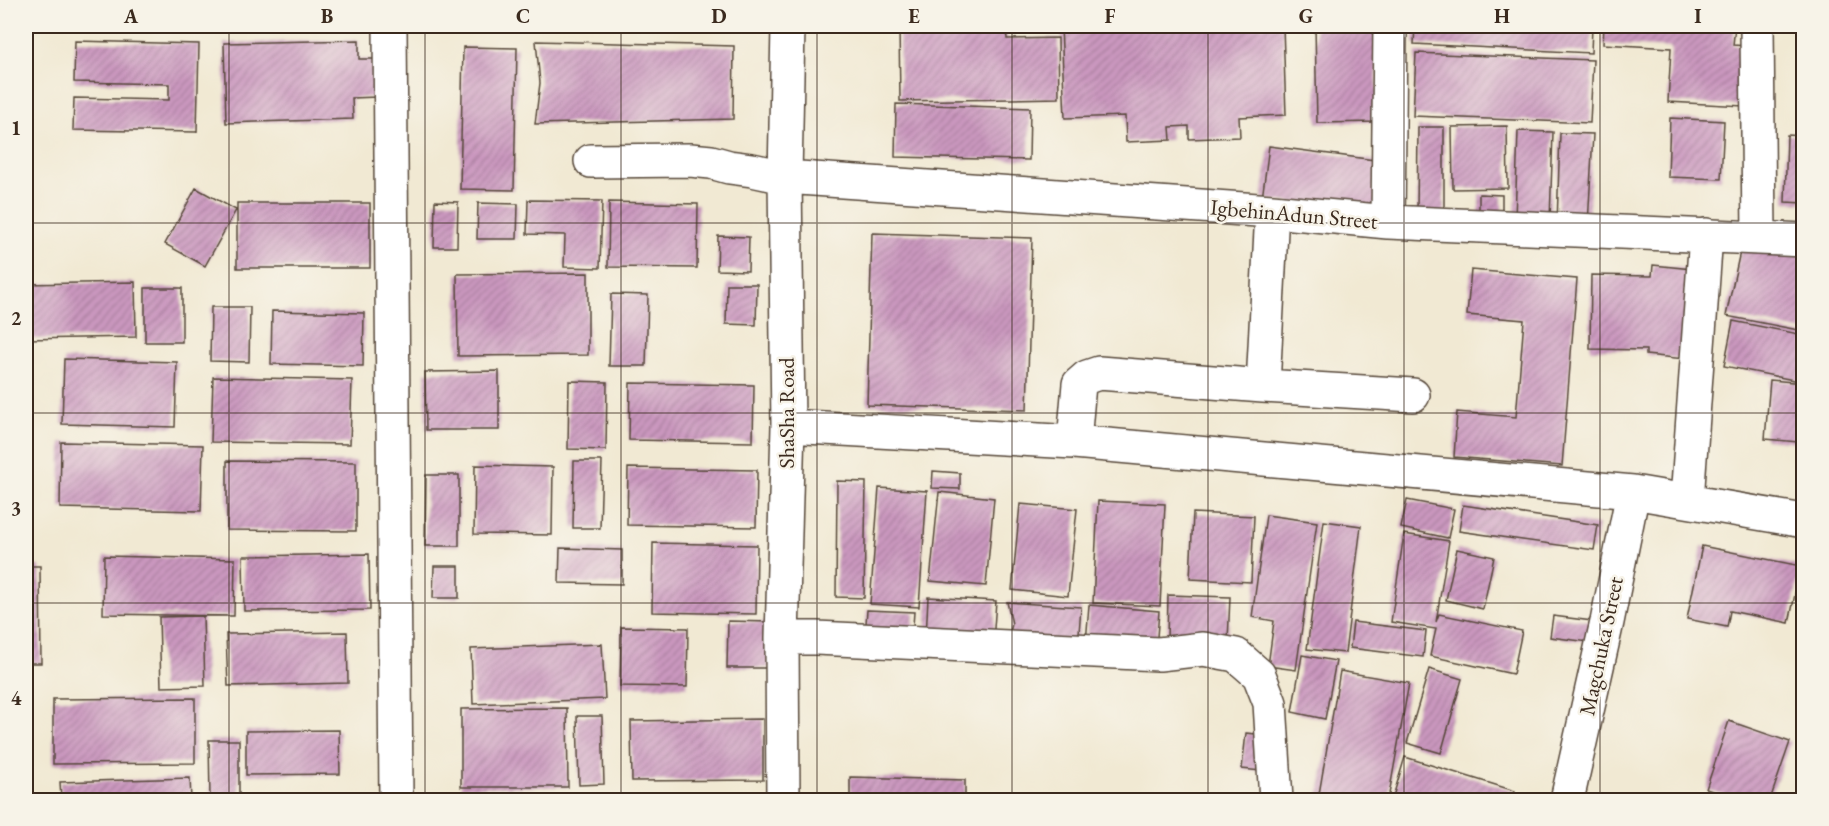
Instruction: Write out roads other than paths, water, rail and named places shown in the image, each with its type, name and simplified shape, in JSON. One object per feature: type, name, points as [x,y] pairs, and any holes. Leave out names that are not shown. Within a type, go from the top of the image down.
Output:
[{"type":"street","points":[[390,26],[396,801]]},
{"type":"street","name":"ShaSha Road","points":[[783,801],[782,638],[788,426],[785,177],[788,26]]},
{"type":"street","points":[[1388,222],[1390,26]]},
{"type":"street","points":[[1757,26],[1759,237]]},
{"type":"street","name":"IgbehinAdun Street","points":[[591,161],[690,160],[785,177],[1272,211],[1388,222],[1803,240]]},
{"type":"street","points":[[1263,386],[1272,211]]},
{"type":"street","points":[[1687,500],[1706,235]]},
{"type":"street","points":[[1074,442],[1079,384],[1087,377],[1099,373],[1413,395]]},
{"type":"street","points":[[788,426],[1074,442],[1633,492],[1803,521]]},
{"type":"street","name":"Magchuka Street","points":[[1567,801],[1633,492]]},
{"type":"street","points":[[782,638],[1159,654],[1203,650],[1236,655],[1259,675],[1270,703],[1276,801]]}]
